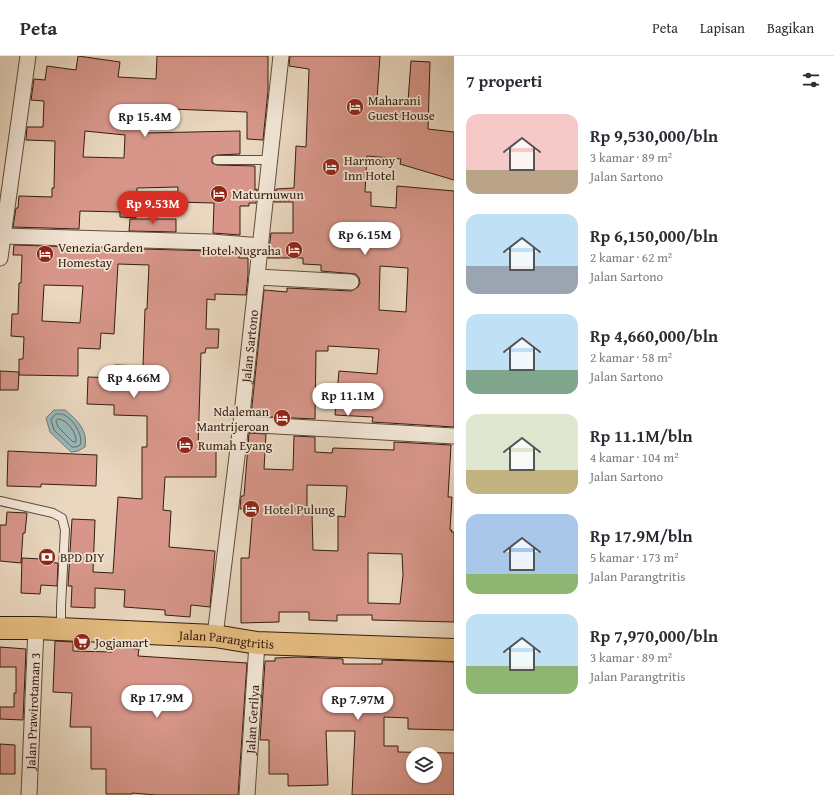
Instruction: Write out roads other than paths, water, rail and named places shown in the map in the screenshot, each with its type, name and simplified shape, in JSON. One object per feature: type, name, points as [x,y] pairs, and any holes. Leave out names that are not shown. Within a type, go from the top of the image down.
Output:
[{"type":"main road","name":"Jalan Parangtritis","points":[[0,628],[36,628],[215,636],[257,643],[454,650]]},
{"type":"street","points":[[0,258],[28,56]]},
{"type":"street","name":"Jalan Sartono","points":[[215,636],[241,424],[281,56]]},
{"type":"street","points":[[3,236],[211,242],[261,246]]},
{"type":"street","points":[[257,277],[351,282]]},
{"type":"street","points":[[241,424],[454,436]]},
{"type":"street","name":"Jalan Prawirotaman 3","points":[[29,795],[36,628]]},
{"type":"street","name":"Jalan Gerilya","points":[[247,795],[257,643]]},
{"type":"lane","points":[[218,160],[270,160]]},
{"type":"lane","points":[[0,502],[53,513],[62,518],[65,530],[61,630]]},
{"type":"water","points":[[54,410],[65,410],[81,426],[85,435],[85,447],[78,451],[71,452],[50,432],[46,418]]},
{"type":"place","name":"Maharani Guest House","points":[[355,107]]},
{"type":"place","name":"Harmony Inn Hotel","points":[[331,167]]},
{"type":"place","name":"Maturnuwun","points":[[219,194]]},
{"type":"place","name":"Hotel Nugraha","points":[[294,250]]},
{"type":"place","name":"Venezia Garden Homestay","points":[[45,254]]},
{"type":"place","name":"Ndaleman Mantrijeroan","points":[[282,418]]},
{"type":"place","name":"Rumah Eyang","points":[[185,445]]},
{"type":"place","name":"Hotel Pulung","points":[[251,509]]},
{"type":"place","name":"BPD DIY","points":[[47,557]]},
{"type":"place","name":"Jogjamart","points":[[82,642]]}]
